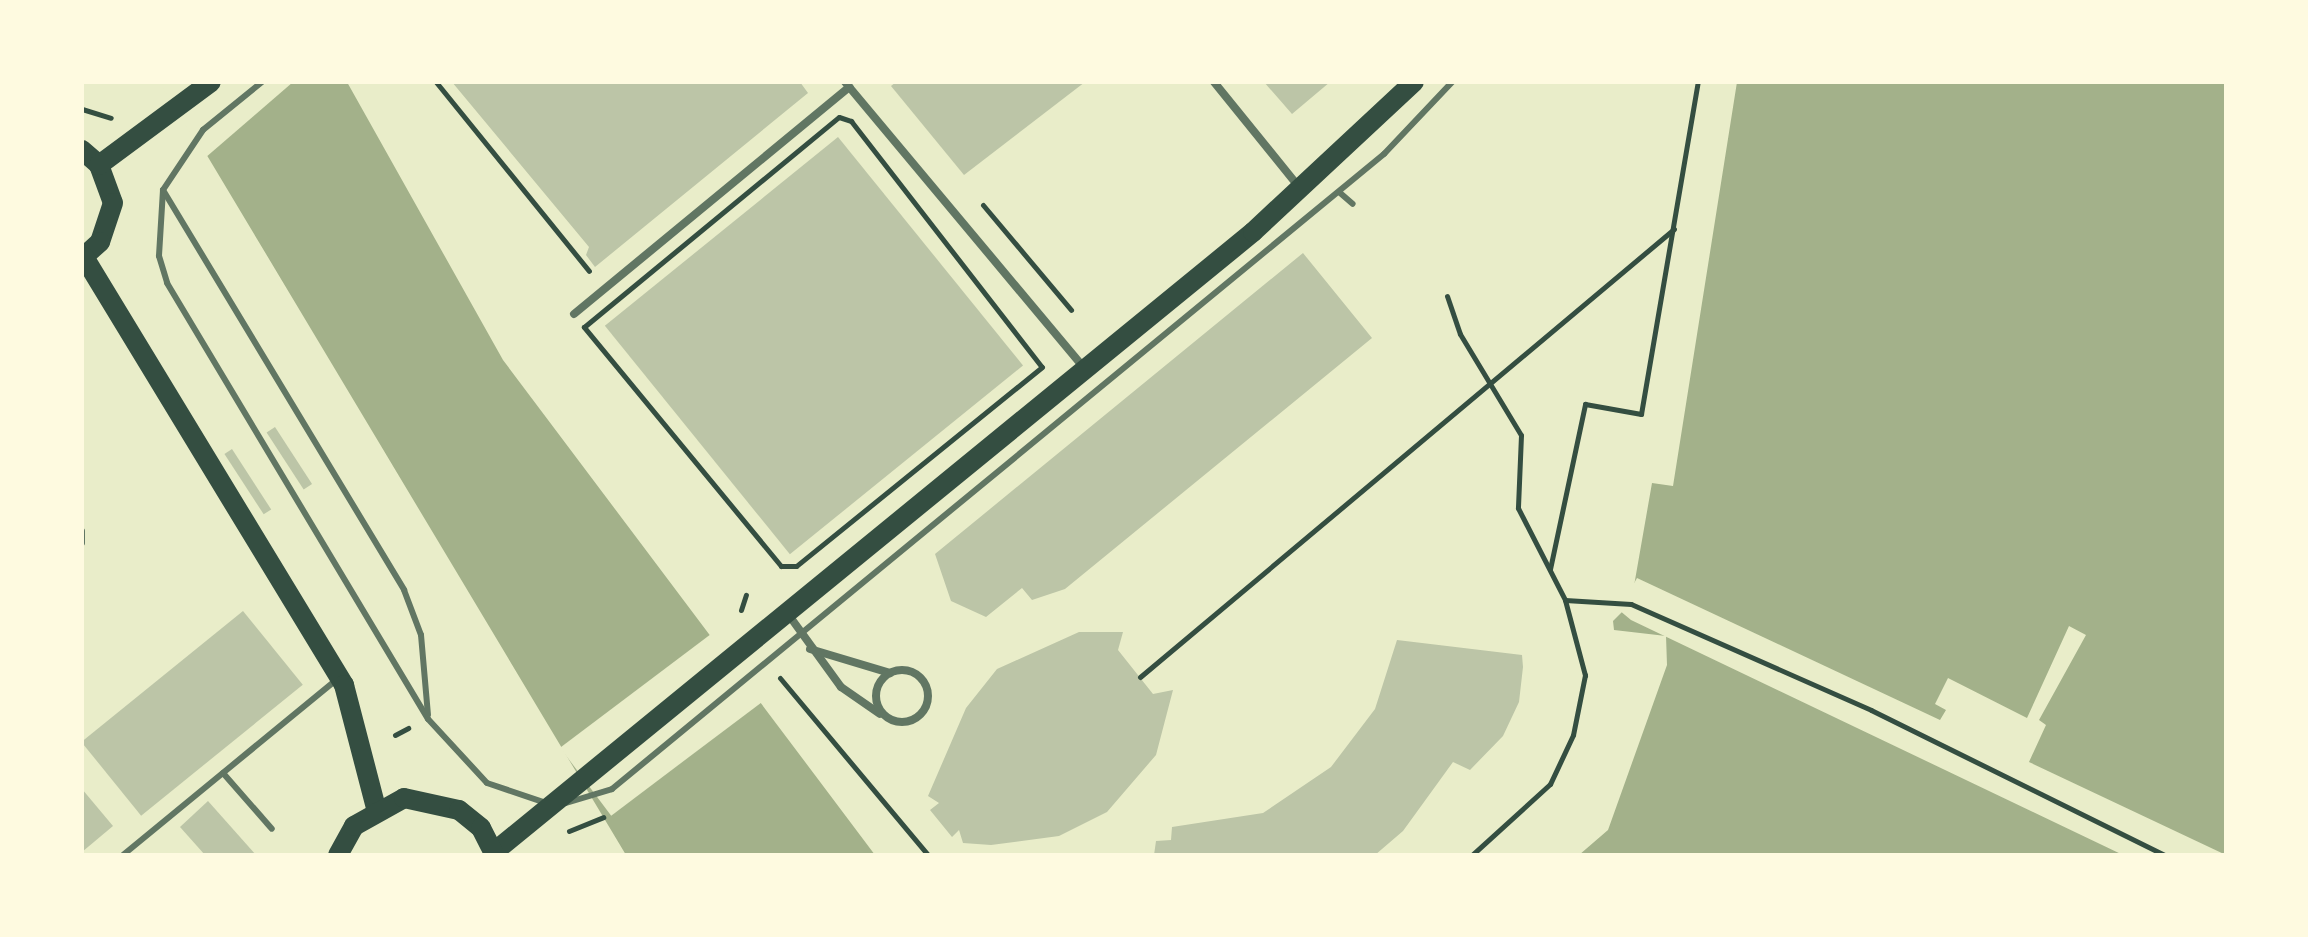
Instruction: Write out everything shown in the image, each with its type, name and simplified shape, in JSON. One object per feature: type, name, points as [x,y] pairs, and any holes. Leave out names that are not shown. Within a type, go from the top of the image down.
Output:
[{"type":"main road","points":[[99,165],[211,82]]},
{"type":"main road","points":[[338,855],[354,826],[376,808],[432,799],[459,810],[494,853],[551,804],[577,796],[736,655],[1086,371],[1302,190],[1414,82]]},
{"type":"main road","points":[[82,150],[99,165],[113,203],[105,233],[83,257],[339,677],[376,808]]},
{"type":"street","points":[[1214,82],[1302,190]]},
{"type":"street","points":[[574,314],[847,85],[1086,371]]},
{"type":"street","points":[[788,613],[810,649],[841,687],[885,716],[910,721],[927,702],[914,672],[890,673],[810,649]]},
{"type":"street","points":[[885,716],[876,693],[890,673]]},
{"type":"lane","points":[[262,82],[185,151],[163,190],[159,256],[176,304],[428,719],[487,783],[551,804]]},
{"type":"lane","points":[[577,796],[612,789],[1339,192],[1422,120],[1452,82]]},
{"type":"lane","points":[[163,190],[404,590],[421,635],[428,719]]},
{"type":"lane","points":[[1339,192],[1353,204]]},
{"type":"lane","points":[[82,531],[82,543]]},
{"type":"lane","points":[[123,855],[339,677]]},
{"type":"lane","points":[[223,773],[272,829]]},
{"type":"path","points":[[436,82],[599,284]]},
{"type":"path","points":[[1550,570],[1585,404],[1641,414],[1698,82]]},
{"type":"path","points":[[82,109],[97,118],[118,114]]},
{"type":"path","points":[[839,117],[851,121],[1042,367],[796,566],[781,566],[584,327],[839,117]]},
{"type":"path","points":[[1140,677],[1492,385],[1674,229]]},
{"type":"path","points":[[1447,296],[1521,435],[1518,508],[1565,600],[1585,675],[1573,735],[1550,784],[1472,855]]},
{"type":"path","points":[[1565,600],[1631,604],[1871,710],[2165,855]]},
{"type":"path","points":[[776,675],[928,855]]},
{"type":"path","points":[[395,735],[413,726]]},
{"type":"shaded area","points":[[163,82],[347,82],[503,360],[875,855],[626,855]]},
{"type":"shaded area","points":[[1737,82],[2226,82],[2226,855],[1579,855],[1608,830],[1667,665],[1666,636],[1614,630],[1613,621],[1631,603],[1652,483],[1673,486]]},
{"type":"pier","points":[[159,82],[293,82],[205,158]]},
{"type":"pier","points":[[1637,578],[1940,720],[1946,710],[1935,704],[1948,678],[2027,718],[2069,626],[2086,635],[2039,720],[2046,725],[2029,762],[2226,855],[2123,855],[1631,620],[1619,610]]},
{"type":"pier","points":[[711,634],[762,702],[611,816],[560,748]]},
{"type":"building","points":[[452,82],[800,82],[808,93],[595,267],[586,255],[589,247]]},
{"type":"building","points":[[896,82],[1085,82],[964,175],[891,86]]},
{"type":"building","points":[[1264,82],[1330,82],[1292,114]]},
{"type":"building","points":[[838,137],[1023,365],[790,554],[605,326]]},
{"type":"building","points":[[1303,253],[1372,338],[1065,589],[1032,600],[1022,588],[986,617],[951,601],[935,554]]},
{"type":"building","points":[[275,427],[312,484],[304,489],[267,432]]},
{"type":"building","points":[[232,449],[271,509],[264,514],[224,454]]},
{"type":"building","points":[[243,611],[303,685],[141,816],[82,741]]},
{"type":"building","points":[[1079,632],[1123,632],[1118,650],[1153,694],[1173,690],[1156,755],[1107,812],[1059,836],[991,845],[963,843],[959,830],[952,837],[930,810],[939,803],[928,796],[966,708],[997,669]]},
{"type":"building","points":[[1397,640],[1522,655],[1523,667],[1519,702],[1503,736],[1470,770],[1453,762],[1403,831],[1375,855],[1154,855],[1156,841],[1171,840],[1172,827],[1263,813],[1331,767],[1375,709]]},
{"type":"building","points":[[82,789],[113,826],[82,852]]},
{"type":"building","points":[[208,801],[256,855],[205,855],[180,827]]}]
